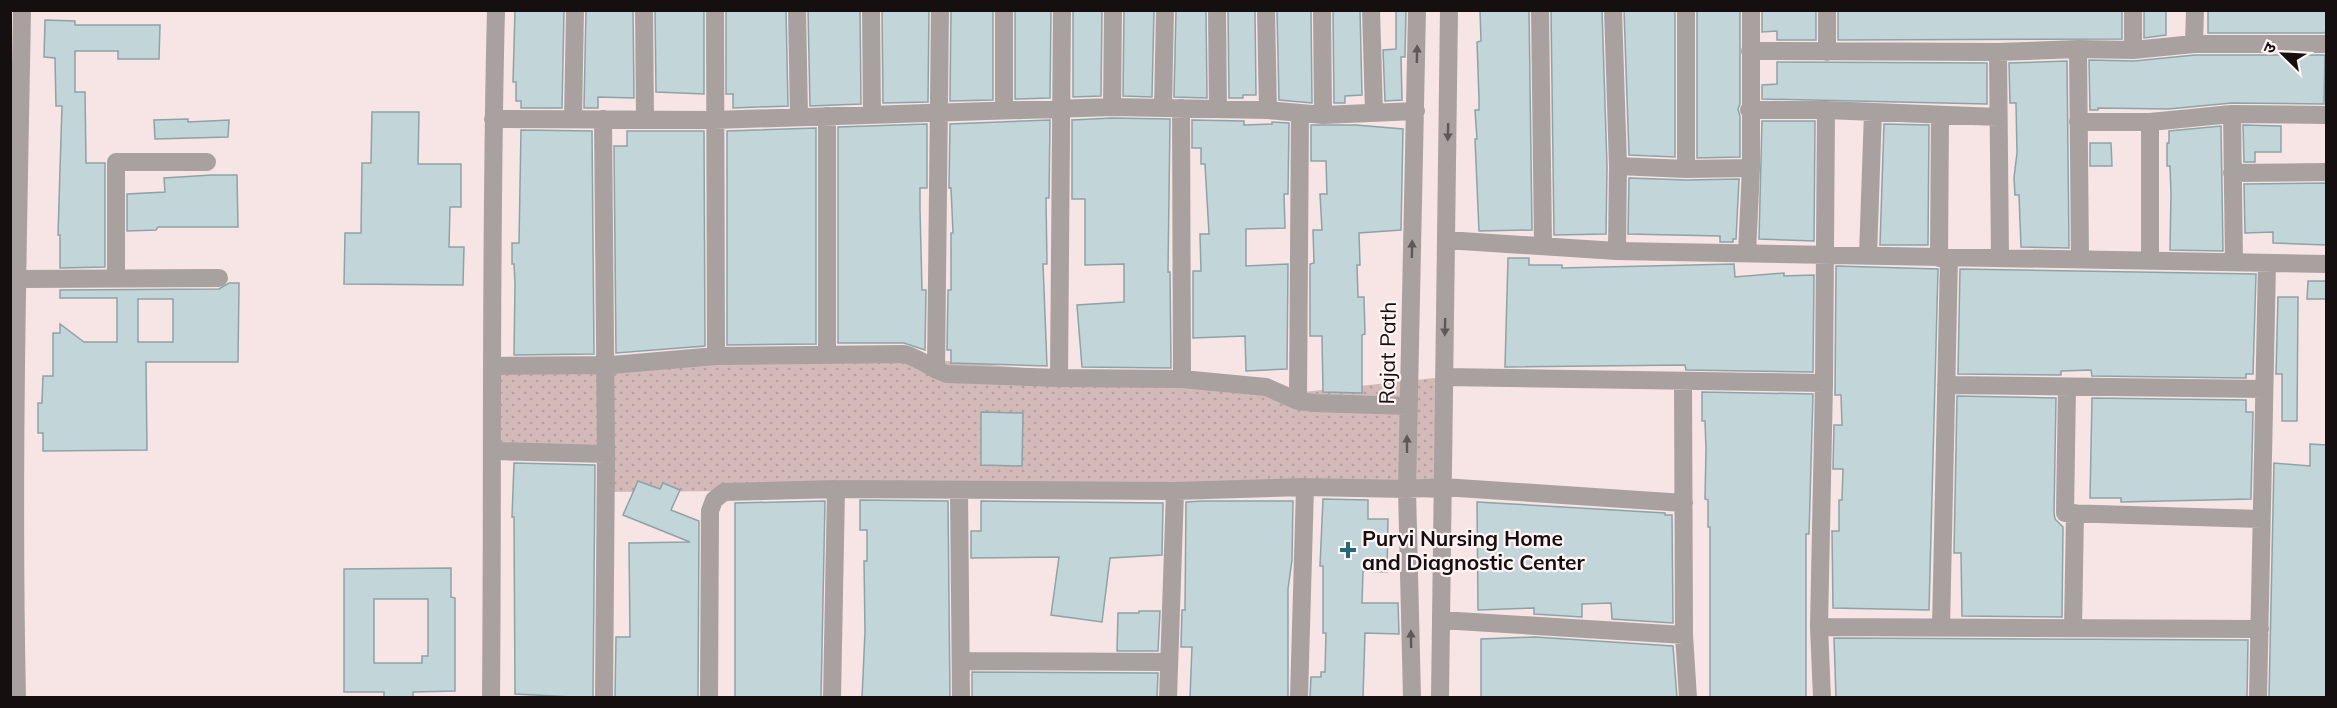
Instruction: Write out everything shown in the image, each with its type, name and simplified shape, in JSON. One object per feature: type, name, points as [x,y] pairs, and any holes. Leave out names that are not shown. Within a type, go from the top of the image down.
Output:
[{"type":"street","points":[[17,698],[13,628],[18,279],[14,222],[22,10]]},
{"type":"street","points":[[491,698],[494,451],[493,119],[496,10]]},
{"type":"street","points":[[573,119],[575,10]]},
{"type":"street","points":[[644,10],[645,119]]},
{"type":"street","points":[[715,10],[716,356]]},
{"type":"street","points":[[797,10],[799,117]]},
{"type":"street","points":[[871,10],[872,115]]},
{"type":"street","points":[[936,370],[940,10]]},
{"type":"street","points":[[1004,10],[1004,110]]},
{"type":"street","points":[[1059,378],[1062,10]]},
{"type":"street","points":[[1112,107],[1113,10]]},
{"type":"street","points":[[1165,10],[1172,108],[1182,379]]},
{"type":"street","points":[[1217,10],[1218,109]]},
{"type":"street","points":[[1266,10],[1268,110]]},
{"type":"street","points":[[1322,10],[1323,115]]},
{"type":"street","points":[[1371,10],[1374,112]]},
{"type":"street","name":"Rajat Path","points":[[1412,698],[1407,489],[1417,10]]},
{"type":"street","points":[[1440,698],[1449,10]]},
{"type":"street","points":[[1540,10],[1543,245]]},
{"type":"street","points":[[1613,10],[1618,166],[1617,251]]},
{"type":"street","points":[[1686,10],[1686,169]]},
{"type":"street","points":[[1747,253],[1751,168],[1749,110],[1751,10]]},
{"type":"street","points":[[1827,10],[1827,52]]},
{"type":"street","points":[[2133,10],[2133,50]]},
{"type":"street","points":[[2194,44],[2195,10]]},
{"type":"street","points":[[1750,51],[1998,52],[2078,49],[2133,50],[2194,44],[2326,44]]},
{"type":"street","points":[[2078,49],[2080,259]]},
{"type":"street","points":[[1998,52],[2000,258]]},
{"type":"street","points":[[493,119],[714,120],[1112,107],[1268,110],[1323,115],[1416,111]]},
{"type":"street","points":[[1749,110],[1826,110],[1997,117]]},
{"type":"street","points":[[1822,698],[1819,627],[1826,110]]},
{"type":"street","points":[[1868,255],[1873,112]]},
{"type":"street","points":[[1298,400],[1300,113]]},
{"type":"street","points":[[2078,122],[2151,122],[2232,114],[2326,115]]},
{"type":"street","points":[[2232,114],[2234,262]]},
{"type":"street","points":[[1940,115],[1946,385],[1941,627]]},
{"type":"street","points":[[827,117],[827,355]]},
{"type":"street","points":[[603,119],[606,454],[603,698]]},
{"type":"street","points":[[2150,260],[2151,122]]},
{"type":"street","points":[[116,278],[116,162],[207,162]]},
{"type":"street","points":[[1618,166],[1686,169],[1751,168]]},
{"type":"street","points":[[2232,173],[2326,172]]},
{"type":"street","points":[[1446,240],[1617,251],[2326,264]]},
{"type":"street","points":[[2258,698],[2267,263]]},
{"type":"street","points":[[18,279],[219,278]]},
{"type":"street","points":[[492,366],[604,365],[716,356],[904,354],[917,357],[936,370],[947,374],[1182,379],[1266,387],[1298,400],[1408,406]]},
{"type":"street","points":[[1444,377],[1824,383]]},
{"type":"street","points":[[1683,381],[1684,635],[1688,698]]},
{"type":"street","points":[[1946,385],[2264,389]]},
{"type":"street","points":[[2067,387],[2065,513],[2261,519]]},
{"type":"street","points":[[494,451],[606,454]]},
{"type":"street","points":[[709,698],[710,511],[714,500],[724,492],[836,489],[1175,491],[1305,487],[1407,489],[1443,487],[1684,503]]},
{"type":"street","points":[[1299,698],[1305,487]]},
{"type":"street","points":[[832,698],[836,489]]},
{"type":"street","points":[[959,491],[961,698]]},
{"type":"street","points":[[1168,698],[1175,491]]},
{"type":"street","points":[[2073,628],[2075,513]]},
{"type":"street","points":[[1441,620],[1684,635]]},
{"type":"street","points":[[1819,627],[2260,629]]},
{"type":"street","points":[[961,662],[1168,662]]},
{"type":"shaded area","points":[[712,359],[936,360],[1294,393],[1444,377],[1442,499],[1305,487],[605,492],[606,455],[494,451],[492,366]]},
{"type":"building","points":[[515,10],[564,10],[562,108],[521,108],[521,101],[516,101],[516,82],[513,82]]},
{"type":"building","points":[[586,10],[633,10],[634,98],[598,97],[598,108],[584,108]]},
{"type":"building","points":[[655,10],[704,10],[704,94],[656,92]]},
{"type":"building","points":[[726,10],[786,10],[788,106],[733,108],[733,94],[726,94]]},
{"type":"building","points":[[808,10],[860,10],[861,104],[810,106]]},
{"type":"building","points":[[882,10],[929,10],[928,102],[883,103]]},
{"type":"building","points":[[951,10],[993,10],[993,100],[950,101]]},
{"type":"building","points":[[1015,10],[1051,10],[1050,98],[1015,99]]},
{"type":"building","points":[[1073,10],[1102,10],[1101,96],[1073,97]]},
{"type":"building","points":[[1124,10],[1154,10],[1152,97],[1123,96]]},
{"type":"building","points":[[1176,10],[1206,10],[1207,98],[1174,97]]},
{"type":"building","points":[[1228,10],[1255,11],[1256,95],[1229,98]]},
{"type":"building","points":[[1311,10],[1312,103],[1279,100],[1277,11]]},
{"type":"building","points":[[1333,10],[1360,10],[1362,95],[1345,96],[1345,103],[1334,103]]},
{"type":"building","points":[[1396,10],[1406,10],[1405,57],[1401,57],[1402,100],[1385,101],[1383,50],[1396,49]]},
{"type":"building","points":[[1480,10],[1529,10],[1532,230],[1479,231],[1475,110],[1479,110],[1477,42],[1481,41]]},
{"type":"building","points":[[1551,10],[1602,10],[1607,166],[1606,234],[1554,235]]},
{"type":"building","points":[[1624,10],[1675,10],[1675,157],[1629,155]]},
{"type":"building","points":[[1697,10],[1740,10],[1740,104],[1738,109],[1740,157],[1697,158]]},
{"type":"building","points":[[1762,10],[1816,10],[1816,40],[1777,40],[1777,31],[1762,32]]},
{"type":"building","points":[[1838,10],[2122,10],[2122,39],[1838,40]]},
{"type":"building","points":[[2144,10],[2166,10],[2166,35],[2144,38]]},
{"type":"building","points":[[2208,10],[2326,10],[2326,30],[2325,33],[2208,33]]},
{"type":"building","points":[[45,20],[75,21],[75,25],[160,25],[159,59],[118,59],[118,51],[75,51],[75,92],[85,92],[86,163],[105,163],[105,267],[60,268],[60,235],[58,235],[62,106],[56,106],[55,58],[44,57]]},
{"type":"building","points":[[2195,55],[2325,55],[2324,104],[2232,103],[2168,109],[2098,108],[2098,110],[2090,110],[2089,60],[2134,61]]},
{"type":"building","points":[[2067,61],[2069,248],[2021,247],[2019,195],[2015,195],[2014,178],[2017,153],[2016,103],[2010,103],[2009,63]]},
{"type":"building","points":[[1777,62],[1987,63],[1987,104],[1762,99],[1762,85],[1777,84]]},
{"type":"building","points":[[372,112],[419,112],[418,164],[461,164],[461,207],[450,207],[449,247],[464,247],[463,285],[344,284],[345,233],[361,233],[362,163],[371,163]]},
{"type":"building","points":[[188,119],[188,122],[229,120],[228,137],[155,139],[154,120]]},
{"type":"building","points":[[1170,119],[1168,272],[1170,272],[1171,368],[1082,367],[1077,305],[1124,302],[1124,264],[1085,265],[1085,199],[1072,199],[1072,120]]},
{"type":"building","points":[[1050,120],[1049,198],[1046,198],[1047,264],[1043,264],[1047,366],[951,363],[951,350],[947,350],[948,290],[951,290],[951,233],[953,233],[951,188],[949,188],[950,124]]},
{"type":"building","points":[[1192,120],[1244,121],[1244,125],[1289,123],[1288,194],[1284,194],[1285,228],[1246,229],[1246,266],[1288,264],[1287,369],[1246,371],[1245,336],[1193,338],[1193,271],[1201,271],[1200,234],[1209,234],[1205,164],[1201,164],[1201,148],[1192,148]]},
{"type":"building","points":[[1762,121],[1815,121],[1814,241],[1759,239]]},
{"type":"building","points":[[927,124],[927,188],[920,188],[922,290],[926,290],[925,350],[904,343],[838,343],[838,127]]},
{"type":"building","points":[[1884,124],[1929,125],[1928,245],[1880,245]]},
{"type":"building","points":[[1311,125],[1356,125],[1403,129],[1401,230],[1359,233],[1358,297],[1364,297],[1365,334],[1362,335],[1362,393],[1323,392],[1322,336],[1310,336],[1310,264],[1314,263],[1313,230],[1322,230],[1320,194],[1327,194],[1326,161],[1311,161]]},
{"type":"building","points":[[2243,125],[2281,126],[2281,152],[2255,152],[2255,162],[2244,162]]},
{"type":"building","points":[[2221,126],[2223,251],[2170,250],[2170,166],[2167,166],[2169,131]]},
{"type":"building","points":[[816,128],[816,344],[727,345],[727,131]]},
{"type":"building","points":[[521,130],[592,131],[594,354],[514,355],[515,284],[512,243],[519,243]]},
{"type":"building","points":[[627,131],[704,131],[705,346],[616,353],[614,146],[627,146]]},
{"type":"building","points":[[2090,143],[2111,143],[2112,166],[2090,166]]},
{"type":"building","points":[[237,175],[238,227],[158,227],[156,230],[127,231],[127,194],[165,192],[164,178]]},
{"type":"building","points":[[1629,178],[1739,179],[1736,239],[1733,239],[1733,242],[1720,242],[1720,236],[1628,234]]},
{"type":"building","points":[[2326,183],[2326,245],[2273,243],[2273,232],[2245,233],[2244,184]]},
{"type":"building","points":[[1508,258],[1529,258],[1529,265],[1562,265],[1562,268],[1734,264],[1735,277],[1784,273],[1784,276],[1814,275],[1813,372],[1686,370],[1685,365],[1505,367]]},
{"type":"building","points":[[1836,266],[1938,269],[1929,610],[1833,608],[1832,531],[1839,531],[1839,500],[1842,500],[1843,469],[1833,469],[1834,425],[1842,425],[1841,395],[1835,395]]},
{"type":"building","points":[[1960,269],[2256,274],[2253,374],[2246,374],[2246,378],[2092,376],[2091,370],[2061,371],[2061,375],[1958,374]]},
{"type":"building","points":[[2308,281],[2326,281],[2326,299],[2307,299]]},
{"type":"building","points":[[229,283],[239,283],[238,362],[146,362],[147,450],[43,451],[43,433],[38,433],[38,403],[42,403],[43,376],[53,376],[53,333],[60,333],[60,324],[84,342],[117,342],[117,298],[60,298],[60,290],[219,289]],"holes":[[[138,299],[173,299],[173,342],[138,342]]]},
{"type":"building","points":[[2278,297],[2298,297],[2297,421],[2282,421],[2282,374],[2276,374]]},
{"type":"building","points":[[1702,392],[1813,394],[1809,534],[1806,534],[1806,698],[1710,698],[1710,527],[1708,527],[1708,500],[1705,499],[1706,449],[1705,421],[1702,421]]},
{"type":"building","points":[[1957,396],[2056,398],[2054,513],[2055,519],[2063,527],[2062,617],[1962,616],[1961,553],[1954,553]]},
{"type":"building","points":[[2092,398],[2246,400],[2246,412],[2253,412],[2251,499],[2121,502],[2121,498],[2090,498]]},
{"type":"building","points":[[981,412],[1023,413],[1022,466],[981,465]]},
{"type":"building","points":[[2310,444],[2326,445],[2326,698],[2269,698],[2274,463],[2310,466]]},
{"type":"building","points":[[514,463],[595,465],[593,698],[515,694],[514,517],[512,517]]},
{"type":"building","points":[[638,481],[660,489],[663,483],[680,490],[671,510],[699,521],[698,697],[615,698],[616,637],[630,637],[629,543],[690,542],[623,515]]},
{"type":"building","points":[[1323,499],[1368,500],[1368,519],[1388,519],[1387,572],[1363,571],[1362,603],[1398,603],[1399,634],[1365,633],[1363,698],[1310,698],[1311,677],[1321,677],[1321,672],[1325,672],[1323,566],[1320,566]]},
{"type":"building","points":[[860,500],[948,501],[950,698],[862,698],[865,632],[864,561],[867,561],[867,530],[860,530]]},
{"type":"building","points":[[825,501],[821,698],[735,698],[735,503]]},
{"type":"building","points":[[981,501],[1163,503],[1162,555],[1110,558],[1102,622],[1051,615],[1059,557],[971,558],[971,531],[981,531]]},
{"type":"building","points":[[1293,501],[1292,560],[1288,589],[1288,698],[1190,698],[1192,647],[1181,647],[1182,610],[1185,610],[1186,502]]},
{"type":"building","points":[[1477,502],[1672,515],[1673,623],[1612,619],[1611,603],[1582,604],[1582,617],[1534,614],[1534,608],[1478,610]]},
{"type":"building","points":[[451,568],[451,597],[455,598],[455,691],[413,692],[413,698],[384,698],[384,692],[344,692],[344,569]],"holes":[[[374,599],[428,599],[428,656],[422,656],[422,663],[374,663]]]},
{"type":"building","points":[[1139,611],[1160,611],[1158,651],[1117,651],[1118,613],[1139,613]]},
{"type":"building","points":[[1535,637],[1673,646],[1677,698],[1481,698],[1481,639]]},
{"type":"building","points":[[1834,638],[2248,640],[2247,698],[1836,698]]},
{"type":"building","points":[[972,672],[1158,673],[1157,698],[972,698]]},
{"type":"place","name":"Purvi Nursing Home and Diagnostic Center","points":[[1348,550]]}]
